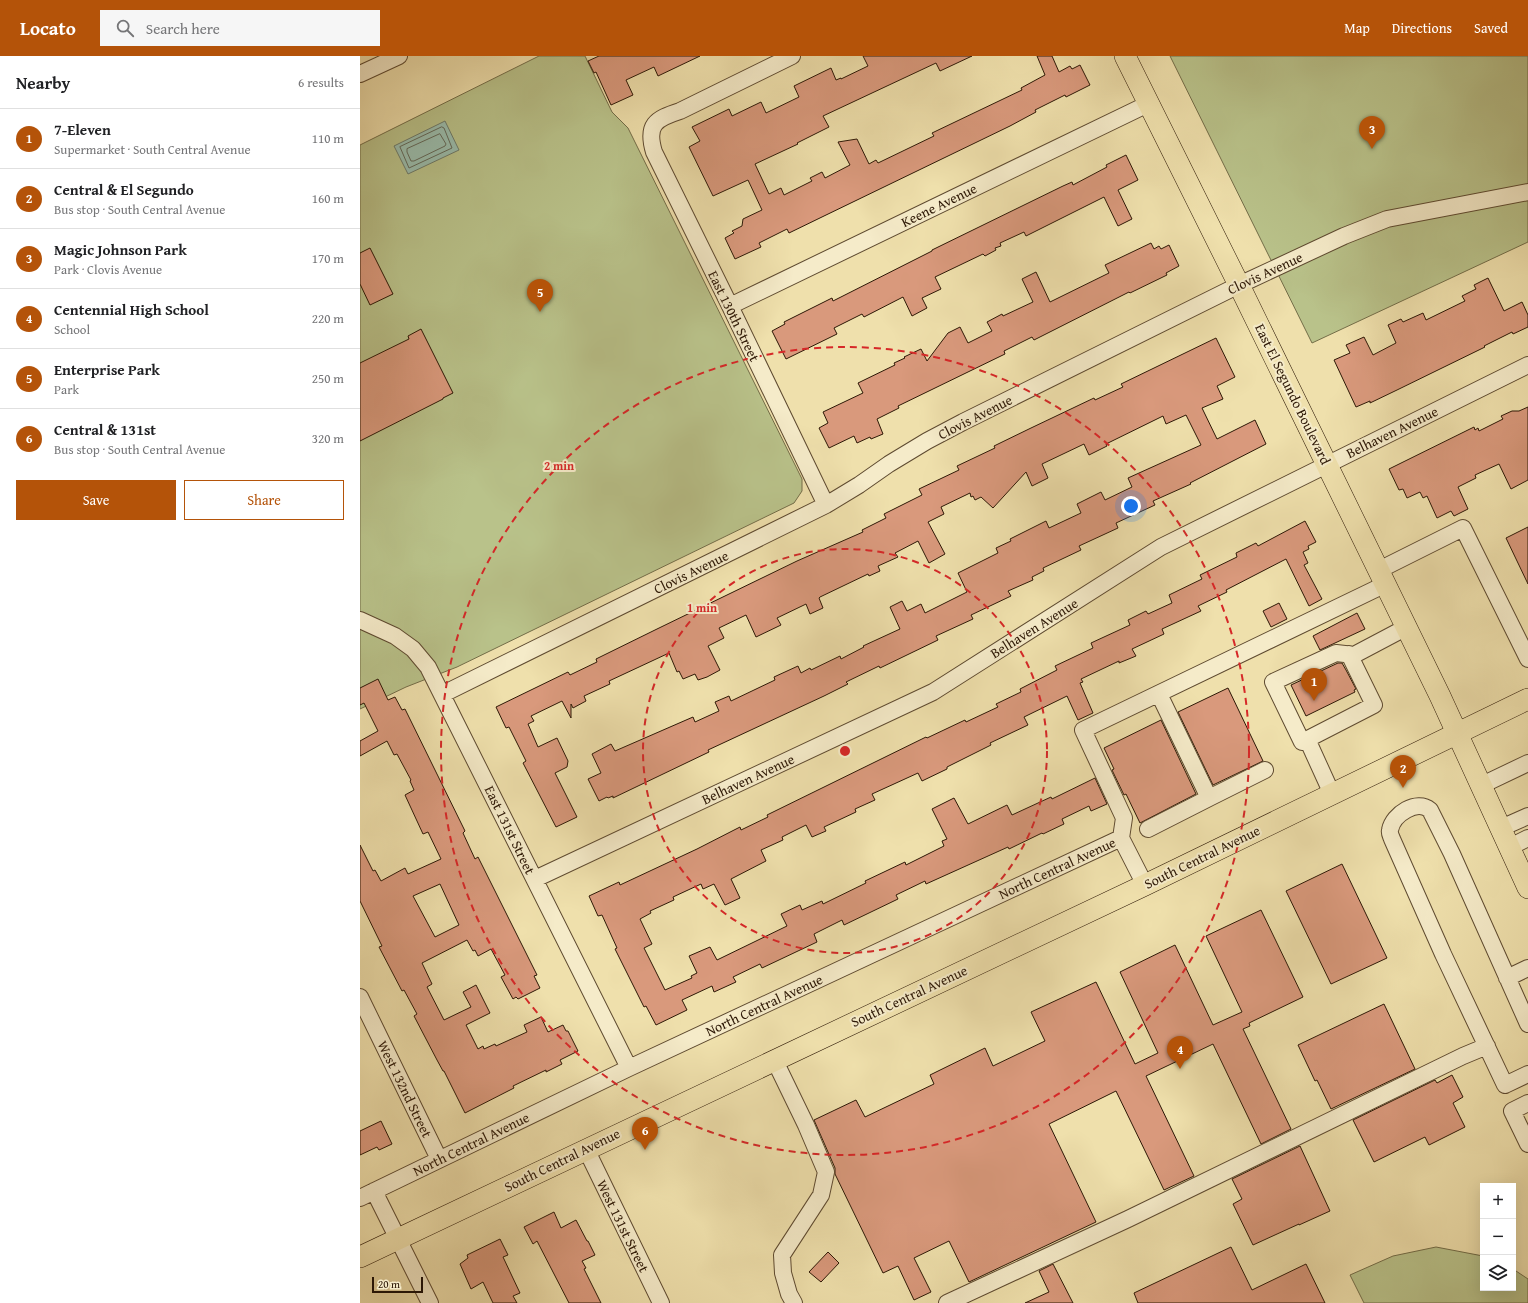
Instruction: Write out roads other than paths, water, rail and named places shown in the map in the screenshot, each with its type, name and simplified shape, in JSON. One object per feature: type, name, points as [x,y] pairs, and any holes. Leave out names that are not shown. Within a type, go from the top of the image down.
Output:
[{"type":"main road","name":"East El Segundo Boulevard","points":[[1125,56],[1407,627],[1458,733],[1528,888]]},
{"type":"main road","points":[[1458,733],[1528,700]]},
{"type":"main road","name":"South Central Avenue","points":[[360,1257],[774,1059],[1145,885],[1458,733]]},
{"type":"street","points":[[360,74],[380,60],[399,56]]},
{"type":"street","name":"East 130th Street","points":[[792,56],[680,111],[665,116],[654,125],[650,132],[654,152],[826,505]]},
{"type":"street","name":"Keene Avenue","points":[[730,306],[1148,104]]},
{"type":"street","name":"Clovis Avenue","points":[[443,694],[826,505],[927,441],[1239,285],[1344,236],[1387,219],[1528,192]]},
{"type":"street","name":"Belhaven Avenue","points":[[535,879],[933,692],[1161,547],[1528,365]]},
{"type":"street","points":[[1121,838],[1124,818],[1083,730],[1159,694],[1382,577],[1463,528],[1528,659]]},
{"type":"street","name":"East 131st Street","points":[[360,620],[396,636],[413,649],[428,667],[443,694],[629,1068]]},
{"type":"street","points":[[1349,654],[1374,705],[1302,742],[1273,682],[1336,653],[1349,654],[1354,655],[1407,627]]},
{"type":"street","points":[[1159,694],[1209,798]]},
{"type":"street","points":[[1307,739],[1332,794]]},
{"type":"street","points":[[1482,785],[1528,763]]},
{"type":"street","points":[[1148,829],[1265,770]]},
{"type":"street","points":[[1528,1024],[1452,854],[1430,810],[1427,807],[1418,806],[1402,813],[1392,822],[1389,831],[1392,839],[1443,954],[1505,1085],[1528,1074]]},
{"type":"street","points":[[1501,828],[1528,816]]},
{"type":"street","name":"North Central Avenue","points":[[367,1195],[629,1068],[1121,838],[1145,885]]},
{"type":"street","points":[[1510,847],[1528,838]]},
{"type":"street","points":[[1507,978],[1528,968]]},
{"type":"street","name":"West 132nd Street","points":[[360,997],[439,1159]]},
{"type":"street","points":[[947,1303],[1128,1219],[1463,1056],[1487,1046]]},
{"type":"street","points":[[774,1059],[806,1125],[826,1172],[821,1195],[782,1255],[782,1273],[789,1294],[794,1303]]},
{"type":"street","points":[[1528,1103],[1512,1111],[1528,1144]]},
{"type":"street","name":"West 131st Street","points":[[586,1149],[661,1303]]},
{"type":"street","points":[[367,1195],[398,1238],[430,1303]]},
{"type":"water","points":[[445,121],[459,150],[408,174],[394,146]]},
{"type":"place","name":"Magic Johnson Park","points":[[1372,149]]},
{"type":"place","name":"Enterprise Park","points":[[540,312]]},
{"type":"place","name":"7-Eleven","points":[[1314,701]]},
{"type":"place","name":"Central & El Segundo","points":[[1403,788]]},
{"type":"place","name":"Centennial High School","points":[[1180,1069]]},
{"type":"place","name":"Central & 131st","points":[[645,1150]]}]
